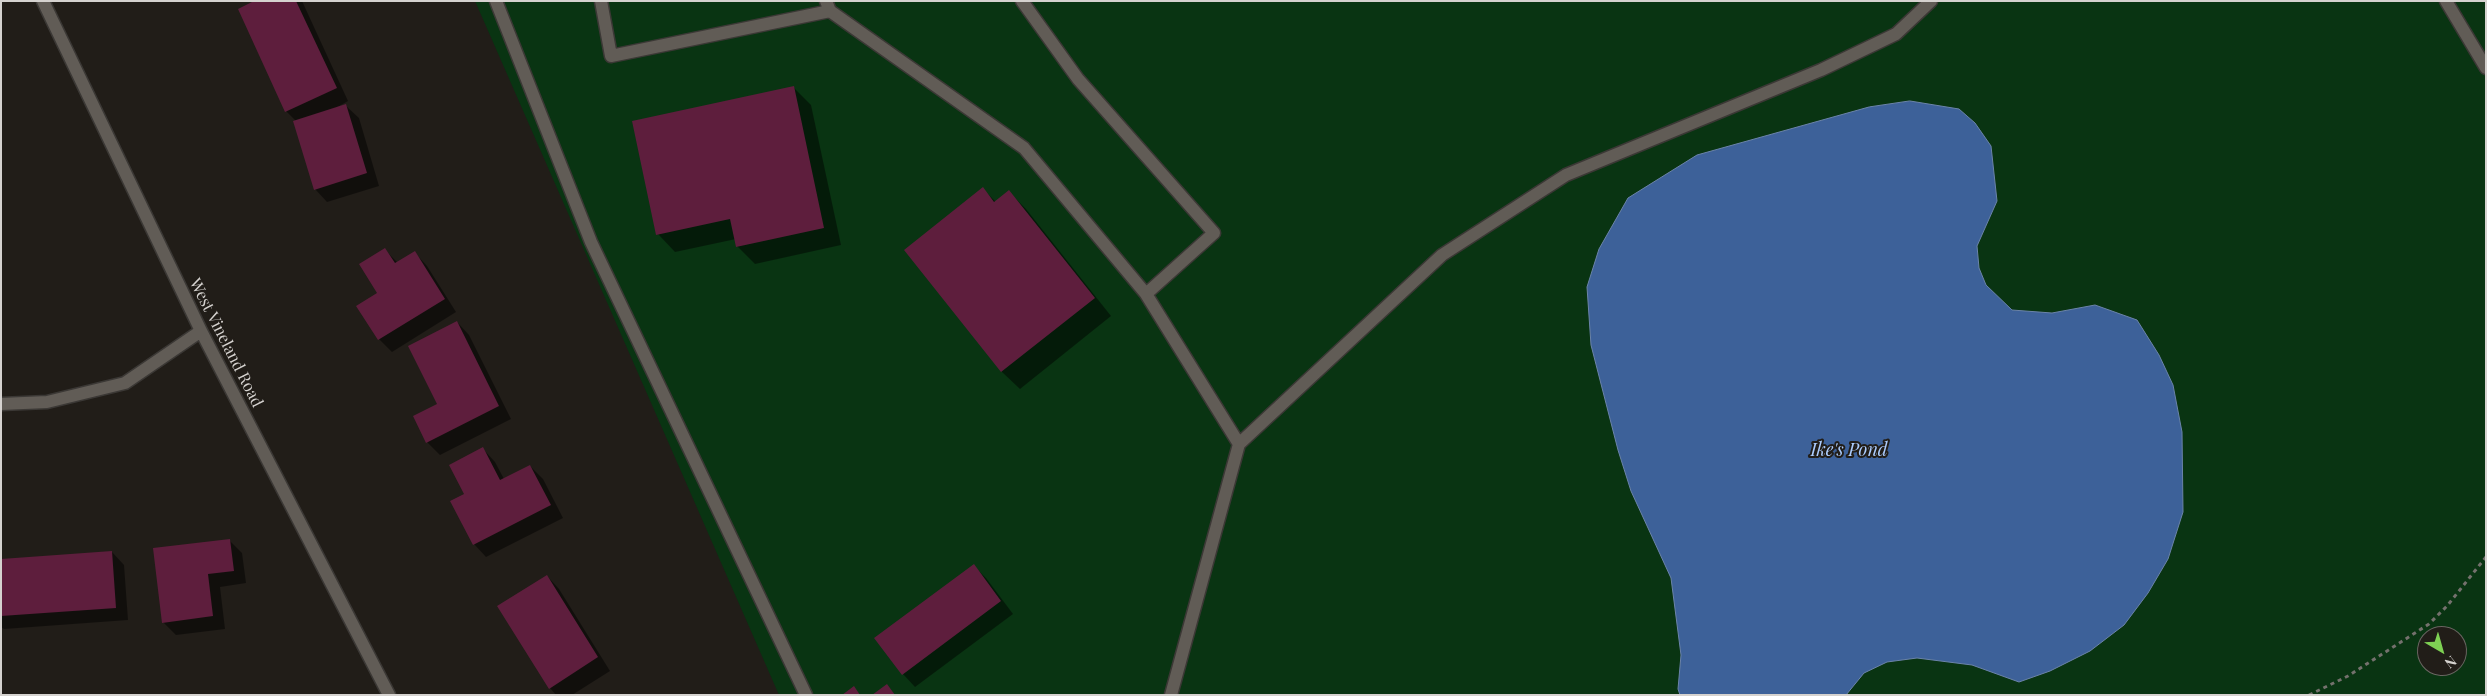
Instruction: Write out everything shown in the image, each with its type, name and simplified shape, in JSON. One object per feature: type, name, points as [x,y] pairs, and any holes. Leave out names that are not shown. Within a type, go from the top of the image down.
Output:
[{"type":"street","name":"West Vineland Road","points":[[43,1],[201,331],[389,695]]},
{"type":"street","points":[[496,1],[591,242],[806,695]]},
{"type":"street","points":[[601,1],[611,56],[828,6],[1024,148],[1146,294],[1239,444]]},
{"type":"street","points":[[1022,1],[1078,79],[1214,233],[1146,294]]},
{"type":"street","points":[[1170,695],[1239,444],[1442,255],[1566,175],[1821,70],[1896,34],[1931,1]]},
{"type":"street","points":[[2446,1],[2486,68]]},
{"type":"street","points":[[1,404],[48,402],[126,384],[201,331]]},
{"type":"path","points":[[2308,695],[2348,676],[2429,624],[2447,606],[2486,558]]},
{"type":"green space","points":[[475,1],[2486,1],[2486,695],[779,695]]},
{"type":"water","name":"Ike's Pond","points":[[1910,101],[1959,109],[1975,123],[1991,146],[1997,201],[1977,246],[1979,268],[1986,285],[2012,310],[2052,313],[2095,305],[2137,320],[2159,355],[2173,385],[2182,432],[2183,512],[2168,559],[2148,593],[2124,625],[2090,651],[2050,671],[2019,682],[1972,665],[1917,658],[1887,662],[1864,673],[1846,695],[1680,695],[1678,689],[1681,655],[1671,578],[1631,491],[1618,450],[1591,345],[1587,287],[1599,249],[1628,198],[1697,155],[1869,107]]},
{"type":"building","points":[[254,1],[296,1],[337,88],[285,112],[238,9]]},
{"type":"building","points":[[794,86],[824,228],[736,247],[730,219],[656,235],[632,121]]},
{"type":"building","points":[[346,104],[367,173],[314,190],[293,121]]},
{"type":"building","points":[[983,187],[994,202],[1009,190],[1095,298],[1001,372],[904,250]]},
{"type":"building","points":[[385,248],[395,263],[415,251],[445,299],[378,340],[356,306],[377,293],[359,264]]},
{"type":"building","points":[[457,321],[499,406],[426,443],[413,416],[437,404],[408,346]]},
{"type":"building","points":[[483,447],[500,480],[530,465],[551,505],[473,545],[450,501],[464,494],[449,465]]},
{"type":"building","points":[[230,539],[234,571],[208,574],[213,616],[162,623],[153,548]]},
{"type":"building","points":[[112,551],[116,608],[1,616],[1,559]]},
{"type":"building","points":[[974,564],[1001,601],[902,675],[874,638]]},
{"type":"building","points":[[547,575],[598,657],[549,689],[497,606]]},
{"type":"building","points":[[887,684],[895,695],[872,695]]},
{"type":"building","points":[[854,686],[860,695],[842,695]]}]
